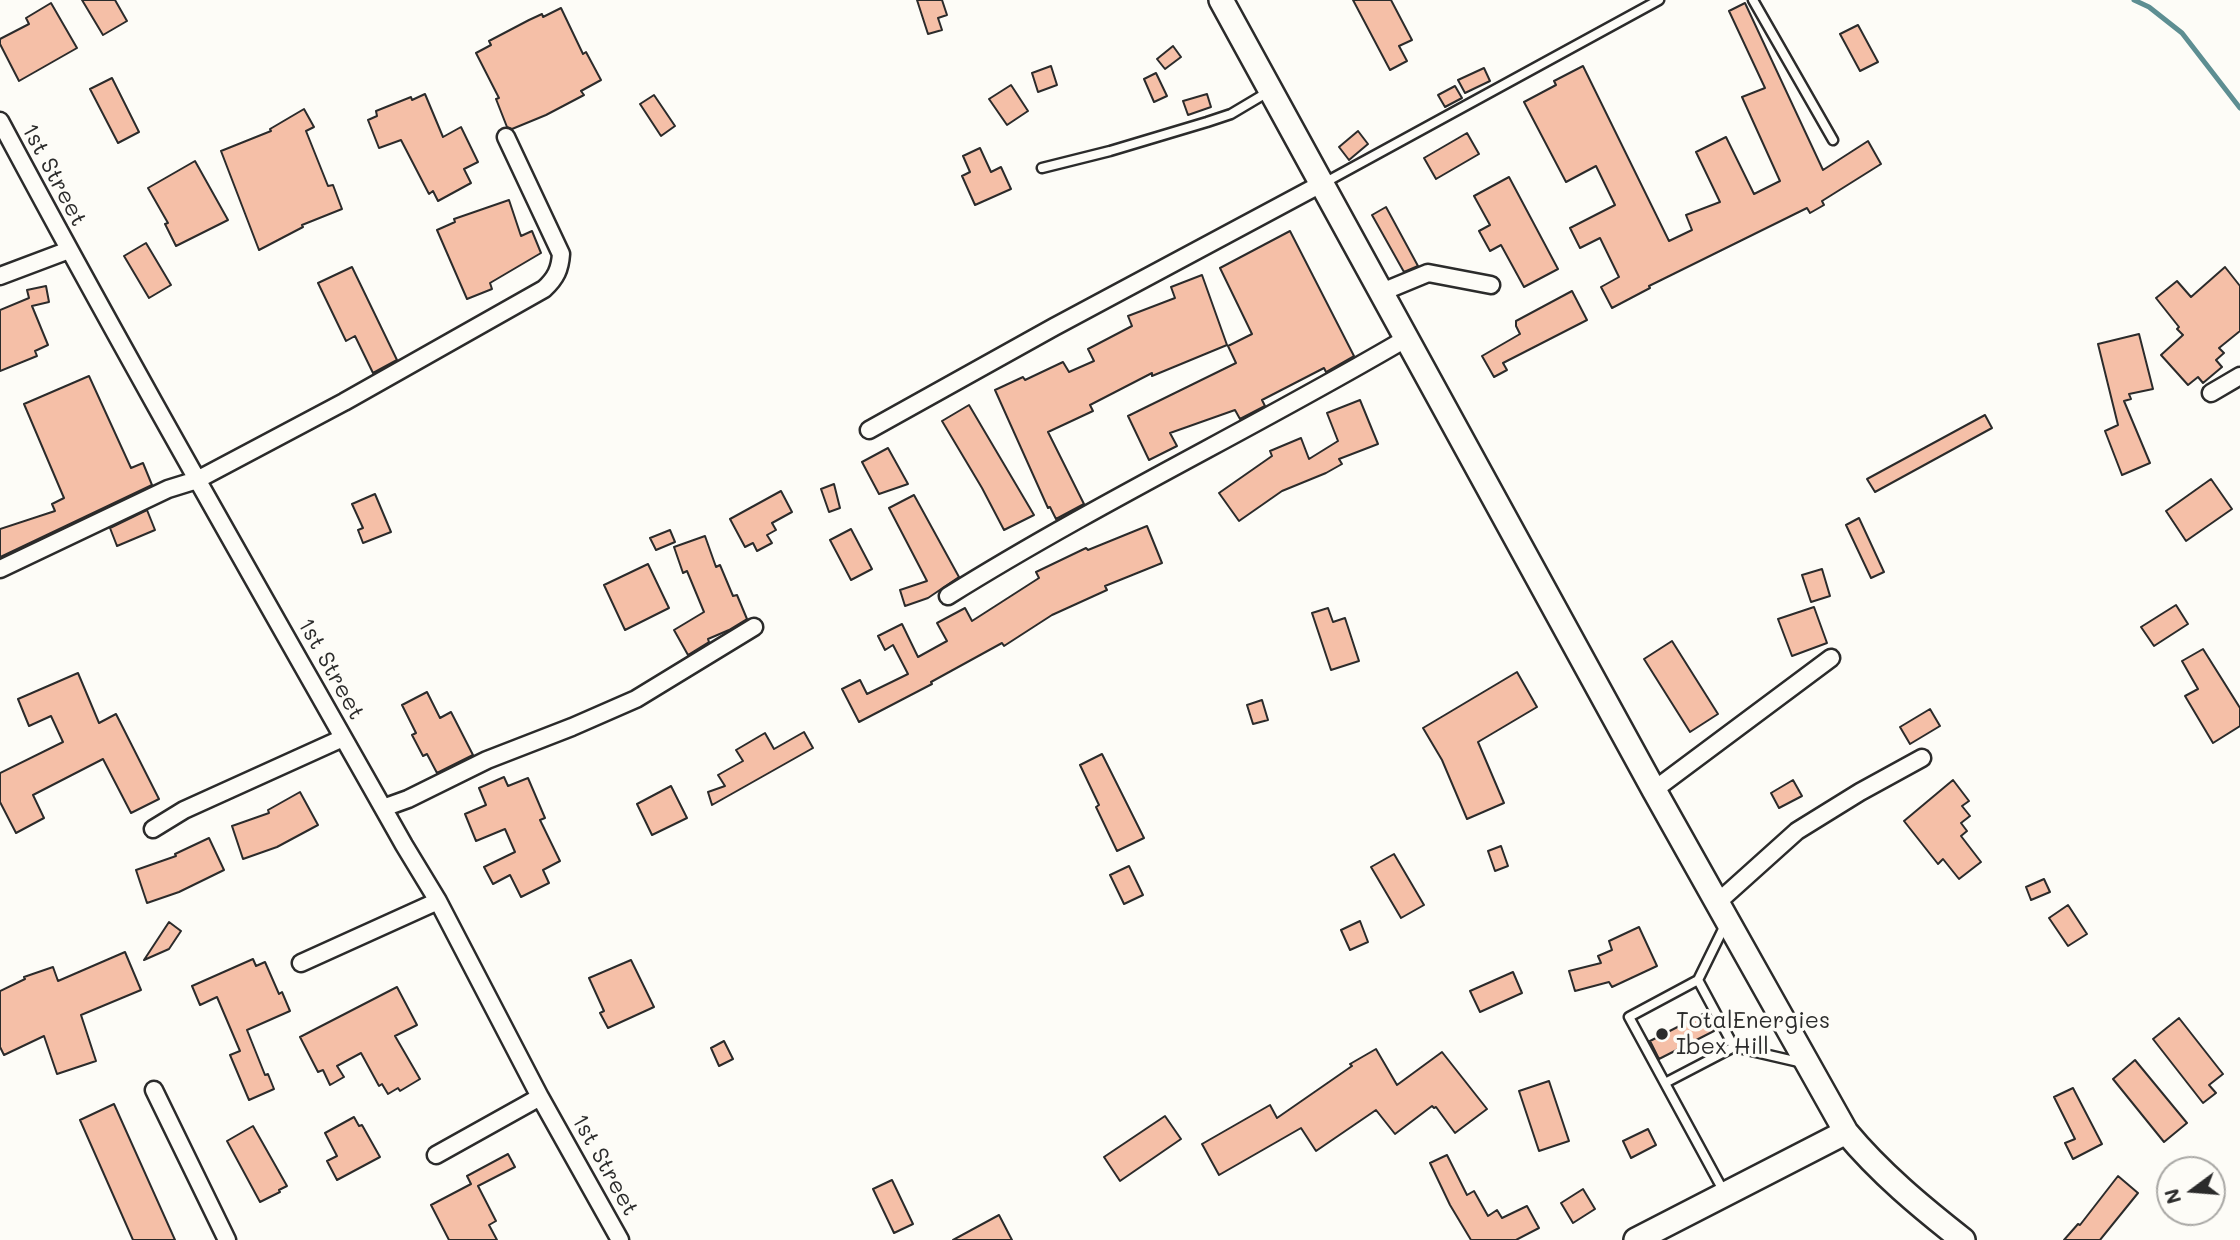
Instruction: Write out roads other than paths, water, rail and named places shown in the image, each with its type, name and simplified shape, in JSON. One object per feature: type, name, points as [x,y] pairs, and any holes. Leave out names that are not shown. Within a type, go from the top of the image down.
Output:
[{"type":"main road","points":[[1221,0],[1654,790],[1846,1132],[1889,1179],[1963,1240]]},
{"type":"main road","points":[[1636,1240],[1846,1132]]},
{"type":"street","name":"1st Street","points":[[0,121],[197,480],[438,901],[540,1097],[620,1240]]},
{"type":"street","points":[[0,569],[168,489],[197,480],[356,395],[544,289],[553,281],[560,267],[561,254],[506,138]]},
{"type":"street","points":[[869,430],[1321,184]]},
{"type":"street","points":[[0,276],[69,250]]},
{"type":"street","points":[[1382,292],[1428,273],[1491,285]]},
{"type":"street","points":[[948,596],[1040,541],[1336,380],[1407,338]]},
{"type":"street","points":[[2211,393],[2240,376]]},
{"type":"street","points":[[383,808],[408,799],[487,760],[636,699],[754,627]]},
{"type":"street","points":[[1654,790],[1831,658]]},
{"type":"street","points":[[153,829],[184,810],[343,738]]},
{"type":"street","points":[[1723,911],[1797,831],[1922,758]]},
{"type":"street","points":[[301,963],[438,901]]},
{"type":"street","points":[[154,1090],[227,1240]]},
{"type":"street","points":[[436,1155],[540,1097]]},
{"type":"lane","points":[[1321,184],[1659,0]]},
{"type":"lane","points":[[1753,0],[1833,140]]},
{"type":"lane","points":[[1042,168],[1110,151],[1231,114],[1270,90]]},
{"type":"lane","points":[[1723,911],[1699,980],[1629,1017],[1725,1194]]},
{"type":"lane","points":[[1699,980],[1734,1047]]},
{"type":"lane","points":[[1665,1083],[1734,1047],[1808,1064]]},
{"type":"waterway","points":[[2134,0],[2149,7],[2182,33],[2240,108]]},
{"type":"place","name":"TotalEnergies Ibex Hill","points":[[1662,1034]]}]
